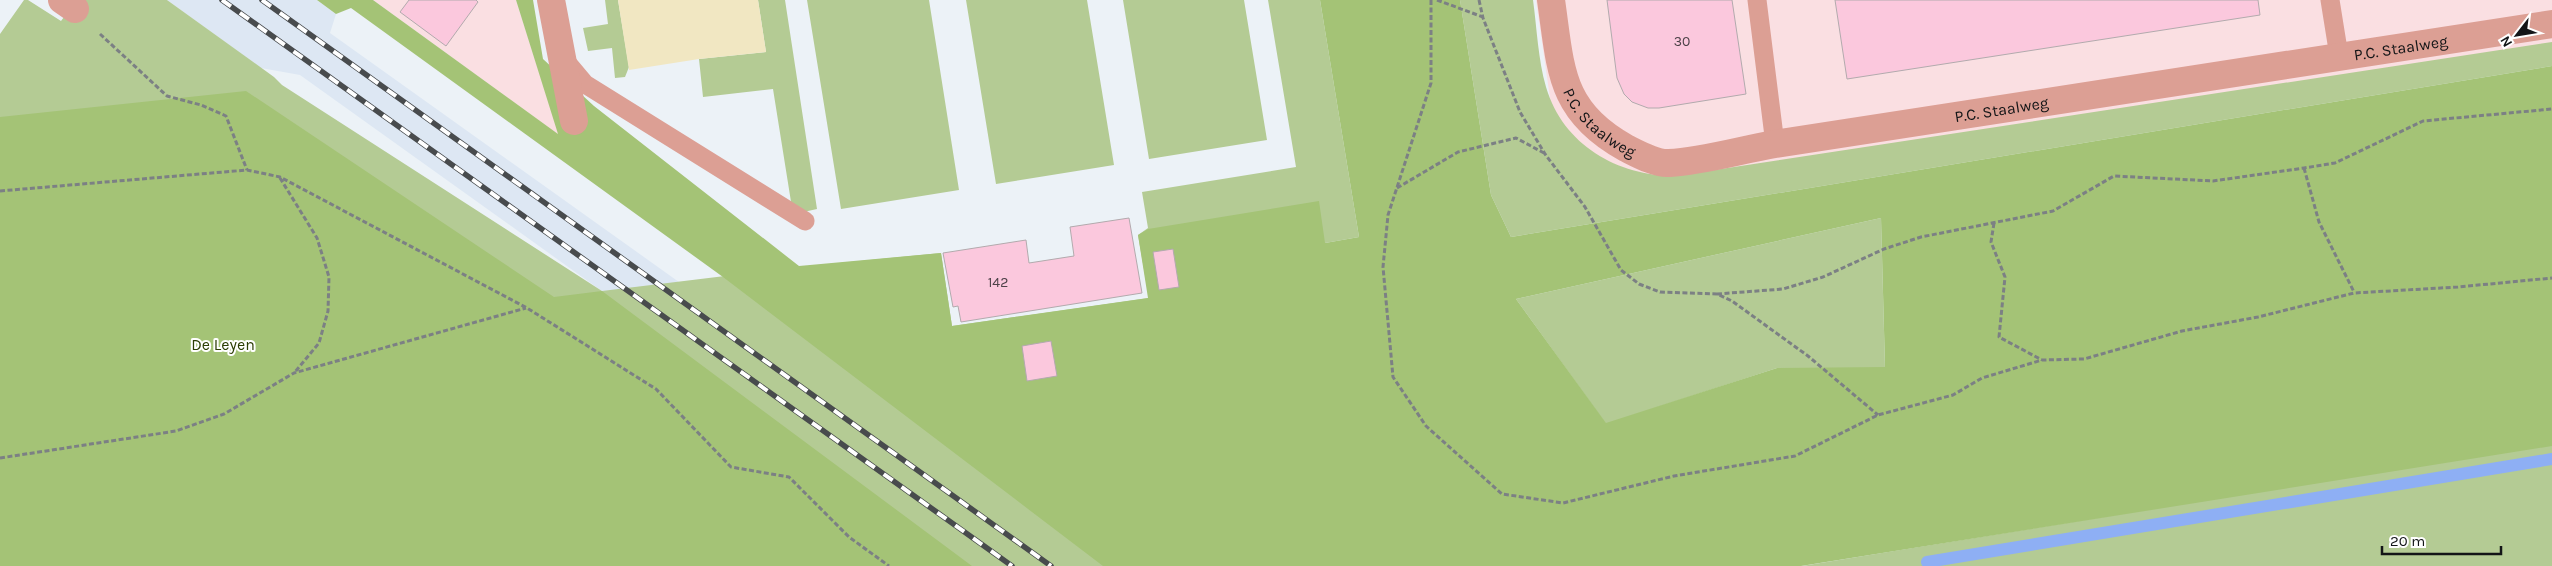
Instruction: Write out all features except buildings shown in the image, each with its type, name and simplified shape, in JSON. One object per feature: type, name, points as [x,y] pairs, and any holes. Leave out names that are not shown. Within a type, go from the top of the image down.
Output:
[{"type":"street","points":[[552,0],[574,121]]},
{"type":"street","name":"P.C. Staalweg","points":[[1551,0],[1561,74],[1578,108],[1598,131],[1640,156],[1667,164],[1775,144],[2552,24]]},
{"type":"lane","points":[[1757,0],[1775,144]]},
{"type":"lane","points":[[2330,0],[2339,56]]},
{"type":"lane","points":[[562,56],[585,84],[805,221]]},
{"type":"path","points":[[1431,0],[1431,82],[1388,215],[1383,266],[1393,377],[1426,426],[1502,494],[1563,503],[1674,476],[1795,456],[1878,415],[1953,395],[1982,378],[2042,360],[2084,359],[2182,331],[2258,317],[2354,293],[2458,287],[2552,278]]},
{"type":"path","points":[[1437,0],[1483,18]]},
{"type":"path","points":[[1480,0],[1483,18],[1520,112],[1545,154],[1585,207],[1621,270],[1639,284],[1660,292],[1717,294],[1783,289],[1823,277],[1884,249],[1921,238],[2053,211],[2114,176],[2214,181],[2304,168],[2335,163],[2423,121],[2552,109]]},
{"type":"path","points":[[68,4],[130,64],[167,96],[202,105],[226,116],[247,170]]},
{"type":"path","points":[[1397,188],[1458,152],[1516,138],[1545,154]]},
{"type":"path","points":[[2304,168],[2319,222],[2354,293]]},
{"type":"path","points":[[0,191],[247,170],[280,177],[527,308],[656,389],[731,467],[789,477],[849,537],[889,566]]},
{"type":"path","points":[[280,177],[316,238],[329,277],[328,311],[320,342],[294,372]]},
{"type":"path","points":[[1994,223],[1991,242],[2005,277],[2000,336],[2042,360]]},
{"type":"path","points":[[1717,294],[1732,301],[1808,356],[1878,415]]},
{"type":"path","points":[[0,458],[176,431],[224,414],[294,372],[527,308]]},
{"type":"shaded area","points":[[167,0],[317,0],[336,14],[330,33],[1077,566],[986,566],[300,75],[261,68]]},
{"type":"shaded area","points":[[373,0],[516,0],[559,135]]},
{"type":"shaded area","points":[[1536,0],[2552,0],[2552,60],[1566,210]]},
{"type":"green space","name":"De Leyen","points":[[24,0],[28,0],[61,21],[77,0],[167,0],[274,77],[282,85],[602,291],[799,267],[941,253],[952,326],[1149,298],[1138,235],[1148,228],[1142,192],[1296,167],[1268,0],[1320,0],[1359,237],[1325,243],[1373,566],[0,566],[0,34]]},
{"type":"green space","points":[[317,0],[373,0],[558,134],[516,0],[533,0],[543,59],[594,106],[799,266],[941,253],[952,326],[1148,298],[1138,235],[1148,229],[1319,201],[1325,243],[1359,237],[1320,0],[1460,0],[1491,195],[1511,237],[2552,66],[2552,446],[1801,566],[1103,566],[723,277],[351,8],[336,14]],"holes":[[[1881,218],[1885,367],[1777,368],[1606,423],[1516,299]]]},
{"type":"green space","points":[[605,0],[618,0],[629,67],[625,77],[615,78],[612,48],[588,51],[583,28],[608,24]]},
{"type":"green space","points":[[758,0],[785,0],[817,209],[799,213],[792,208],[773,89],[703,97],[699,59],[766,52]]},
{"type":"green space","points":[[807,0],[929,0],[959,190],[841,209]]},
{"type":"green space","points":[[966,0],[1087,0],[1114,165],[996,184]]},
{"type":"green space","points":[[1123,0],[1244,0],[1267,140],[1149,159]]},
{"type":"green space","points":[[1460,0],[1533,0],[1543,76],[1554,107],[1565,125],[1579,141],[1596,153],[1614,163],[1654,175],[1675,176],[2552,42],[2552,66],[1511,237],[1491,195]]},
{"type":"green space","name":"De Leyen","points":[[246,91],[554,297],[602,291],[972,566],[0,566],[0,117]]},
{"type":"green space","points":[[1881,218],[1885,368],[1777,368],[1606,424],[1516,299]]},
{"type":"green space","points":[[2552,444],[2552,566],[1802,566]]},
{"type":"sand","points":[[618,0],[758,0],[766,52],[699,59],[629,70]]},
{"type":"waterway","points":[[1927,562],[2552,459]]},
{"type":"railway","points":[[222,0],[1012,566]]},
{"type":"railway","points":[[262,0],[1051,566]]}]
